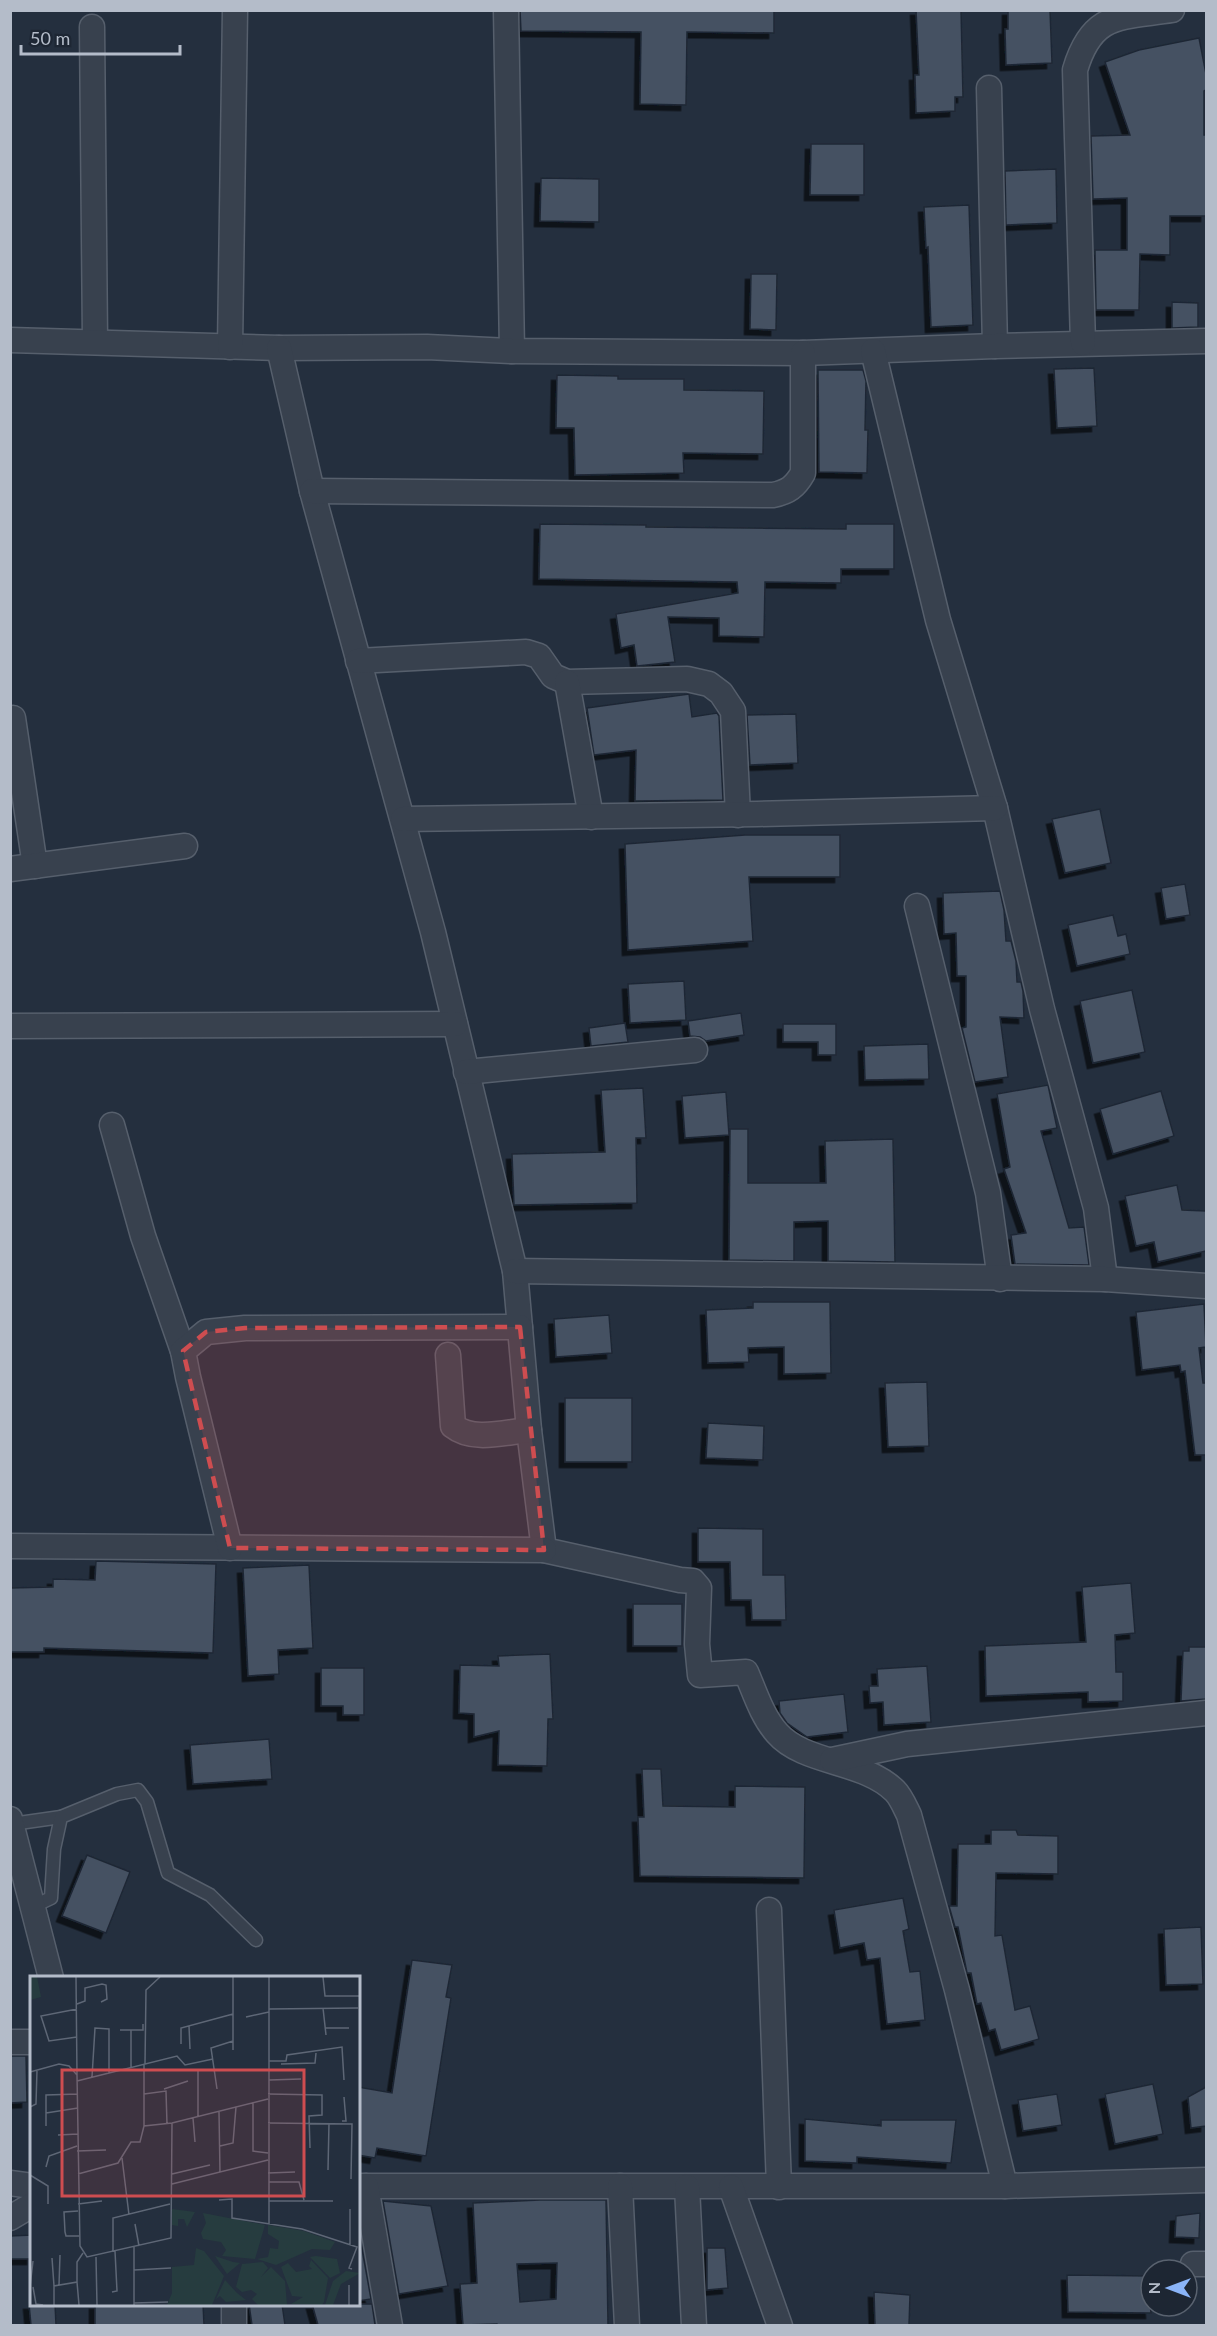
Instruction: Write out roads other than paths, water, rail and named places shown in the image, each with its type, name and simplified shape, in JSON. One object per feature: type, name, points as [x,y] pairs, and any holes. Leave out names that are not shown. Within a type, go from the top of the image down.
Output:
[{"type":"street","points":[[230,347],[235,10]]},
{"type":"street","points":[[506,10],[512,351]]},
{"type":"street","points":[[1083,343],[1075,70],[1081,49],[1095,31],[1111,19],[1172,10]]},
{"type":"street","points":[[92,27],[95,341]]},
{"type":"street","points":[[988,88],[994,346]]},
{"type":"street","points":[[10,340],[279,348],[427,347],[512,351],[803,353],[1206,341]]},
{"type":"street","points":[[279,348],[312,491],[434,932],[515,1271],[529,1430],[544,1550]]},
{"type":"street","points":[[873,351],[938,620],[995,808],[1042,1009],[1096,1208],[1105,1278]]},
{"type":"street","points":[[312,491],[761,495],[787,492],[796,485],[803,473],[803,353]]},
{"type":"street","points":[[358,661],[526,652],[539,656],[554,676],[567,682],[687,679],[709,684],[721,693],[733,711],[738,815]]},
{"type":"street","points":[[567,682],[591,817]]},
{"type":"street","points":[[12,718],[35,866]]},
{"type":"street","points":[[403,819],[738,815],[995,808]]},
{"type":"street","points":[[10,869],[185,846]]},
{"type":"street","points":[[916,906],[988,1193],[1000,1278]]},
{"type":"street","points":[[10,1026],[455,1024]]},
{"type":"street","points":[[466,1072],[695,1050]]},
{"type":"street","points":[[112,1125],[143,1236],[183,1351],[230,1548]]},
{"type":"street","points":[[515,1271],[1105,1278],[1206,1286]]},
{"type":"street","points":[[183,1351],[206,1332],[245,1328],[520,1327]]},
{"type":"street","points":[[448,1355],[453,1426],[461,1432],[473,1435],[529,1430]]},
{"type":"street","points":[[10,1546],[544,1550],[693,1581],[699,1588],[697,1644],[700,1675],[746,1672],[765,1719],[777,1735],[794,1748],[872,1775],[895,1791],[909,1815],[957,1990],[1005,2186]]},
{"type":"street","points":[[832,1761],[907,1743],[1206,1713]]},
{"type":"street","points":[[11,1822],[24,1893],[51,1976]]},
{"type":"street","points":[[769,1910],[778,2187]]},
{"type":"street","points":[[10,2042],[30,2042]]},
{"type":"street","points":[[390,2325],[362,2186],[1005,2186],[1206,2180]]},
{"type":"street","points":[[10,2183],[30,2186]]},
{"type":"street","points":[[620,2186],[627,2325]]},
{"type":"street","points":[[687,2187],[694,2325]]},
{"type":"street","points":[[731,2187],[780,2325]]},
{"type":"street","points":[[10,2218],[30,2206]]},
{"type":"street","points":[[234,2306],[234,2325]]},
{"type":"lane","points":[[11,1822],[61,1817],[117,1794],[138,1790],[147,1802],[168,1873],[210,1894],[256,1940]]},
{"type":"lane","points":[[24,1893],[51,1898],[54,1849],[61,1817]]}]
